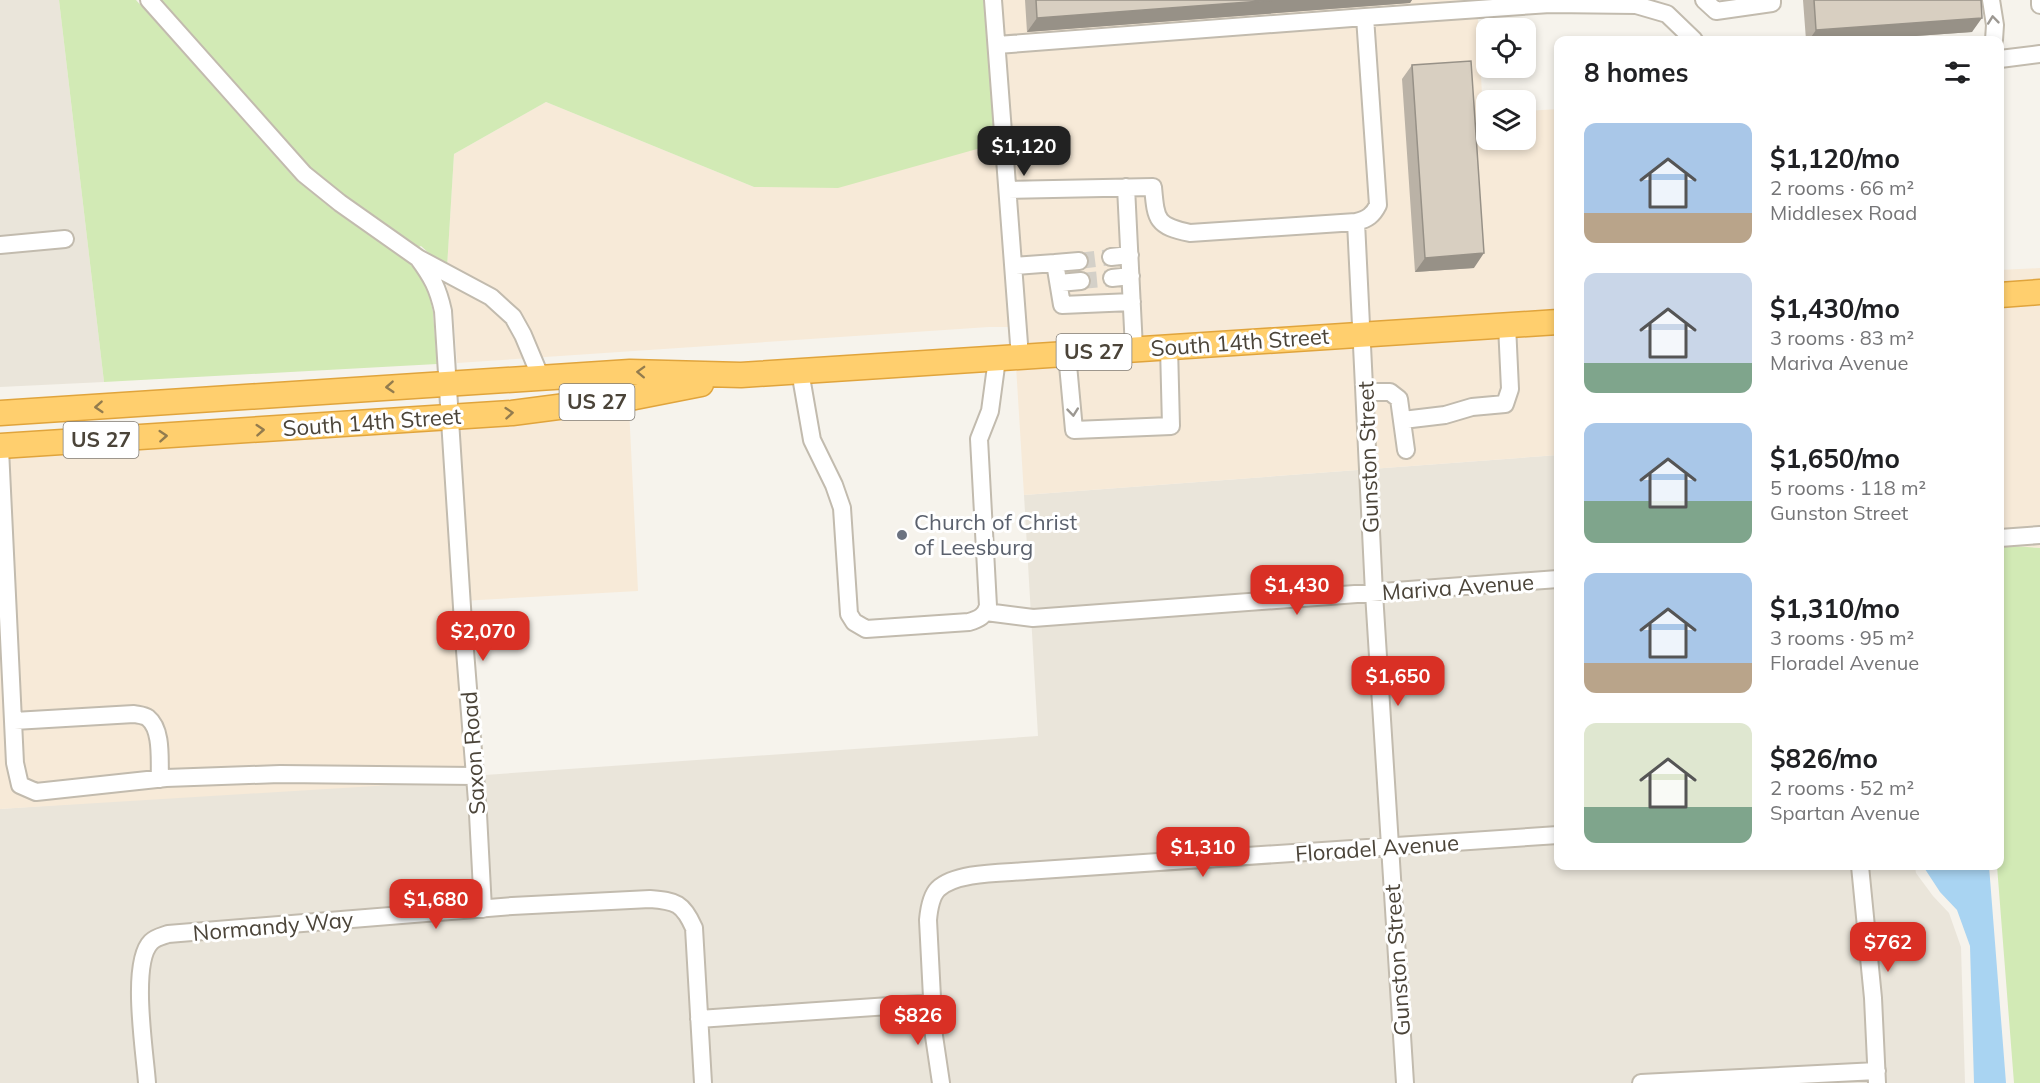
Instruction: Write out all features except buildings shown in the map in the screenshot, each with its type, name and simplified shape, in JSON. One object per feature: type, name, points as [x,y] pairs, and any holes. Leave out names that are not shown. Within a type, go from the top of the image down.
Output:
[{"type":"highway","points":[[2004,295],[2040,292]]},
{"type":"highway","name":"South 14th Street","points":[[0,413],[630,372],[741,375],[1554,322]]},
{"type":"highway","name":"South 14th Street","points":[[0,448],[512,413],[636,397],[741,375]]},
{"type":"street","points":[[149,0],[304,174],[339,203],[418,258],[491,297],[513,317],[541,378]]},
{"type":"street","points":[[800,371],[812,440],[834,485],[842,508],[849,614],[854,622],[866,629],[976,620],[986,612],[988,606],[979,440],[1008,358],[1014,266],[993,0]]},
{"type":"street","points":[[1704,0],[1716,11],[1773,3],[1772,0]]},
{"type":"street","points":[[1991,0],[1994,36]]},
{"type":"street","points":[[2040,0],[2040,5]]},
{"type":"street","points":[[997,45],[1365,17],[1445,6],[1550,4],[1636,5],[1667,14],[1690,36]]},
{"type":"street","points":[[1008,190],[1153,187],[1159,219],[1168,228],[1190,233],[1356,222],[1367,219],[1374,214],[1378,205],[1365,17]]},
{"type":"street","points":[[2004,58],[2040,54]]},
{"type":"street","points":[[1126,187],[1134,349]]},
{"type":"street","name":"Gunston Street","points":[[1356,222],[1374,593],[1405,1083]]},
{"type":"street","points":[[0,245],[65,239]]},
{"type":"street","points":[[1111,257],[1130,255]]},
{"type":"street","name":"Saxon Road","points":[[418,258],[433,277],[443,311],[483,909]]},
{"type":"street","points":[[1014,266],[1079,261]]},
{"type":"street","points":[[1055,263],[1062,305],[1132,302]]},
{"type":"street","points":[[1112,278],[1131,276]]},
{"type":"street","points":[[1059,283],[1081,281]]},
{"type":"street","points":[[1403,420],[1445,416],[1472,408],[1505,404],[1510,389],[1507,325]]},
{"type":"street","points":[[1066,354],[1074,430],[1171,426],[1169,347]]},
{"type":"street","points":[[1365,393],[1384,391],[1394,394],[1399,399],[1406,450]]},
{"type":"street","points":[[0,448],[2,547],[15,763],[20,784],[36,792],[160,779],[280,774],[475,776]]},
{"type":"street","points":[[2004,538],[2040,535]]},
{"type":"street","name":"Mariva Avenue","points":[[986,612],[1033,618],[1554,579]]},
{"type":"street","points":[[14,721],[134,714],[146,717],[154,725],[160,779]]},
{"type":"street","name":"Floradel Avenue","points":[[941,1083],[934,1036],[928,934],[930,904],[937,890],[946,883],[961,877],[1026,871],[1554,836]]},
{"type":"street","points":[[1641,1083],[1877,1077],[1873,998],[1860,870]]},
{"type":"street","name":"Normandy Way","points":[[147,1083],[139,979],[146,950],[157,938],[168,934],[650,898],[679,904],[688,913],[694,928],[703,1083]]},
{"type":"street","points":[[699,1019],[933,1003]]},
{"type":"shaded area","points":[[0,0],[59,0],[104,382],[0,387]]},
{"type":"shaded area","points":[[994,0],[1477,0],[1476,78],[1481,78],[1482,90],[1476,90],[1476,150],[1536,150],[1536,110],[1554,109],[1554,313],[1015,349],[1014,327],[989,327],[457,363],[453,310],[446,284],[454,154],[546,102],[754,187]]},
{"type":"shaded area","points":[[2040,268],[2040,283],[2004,286],[2004,270]]},
{"type":"shaded area","points":[[2040,301],[2040,548],[2004,545],[2004,304]]},
{"type":"shaded area","points":[[1554,330],[1554,455],[1024,495],[1016,366]]},
{"type":"shaded area","points":[[629,408],[638,591],[461,601],[472,780],[0,809],[0,455]]},
{"type":"shaded area","points":[[1554,455],[1554,870],[1916,870],[1933,896],[1949,913],[1961,947],[1965,1083],[0,1083],[0,809],[1038,736],[1024,495]]},
{"type":"green space","points":[[59,0],[136,0],[296,180],[333,210],[411,264],[424,281],[429,294],[433,312],[437,364],[104,382]]},
{"type":"green space","points":[[161,0],[994,0],[1002,142],[838,188],[754,187],[546,102],[454,154],[446,284],[432,256],[421,246],[419,247],[346,196],[311,168]]},
{"type":"green space","points":[[2004,545],[2040,548],[2040,1083],[2014,1083],[1997,870],[2004,870]]},
{"type":"water","points":[[1926,870],[1989,870],[2006,1083],[1974,1083],[1970,946],[1957,910],[1940,892]]},
{"type":"tunnel","points":[[1079,261],[1111,257]]},
{"type":"tunnel","points":[[1081,281],[1112,278]]},
{"type":"place","name":"Church of Christ of Leesburg","points":[[902,535]]}]
